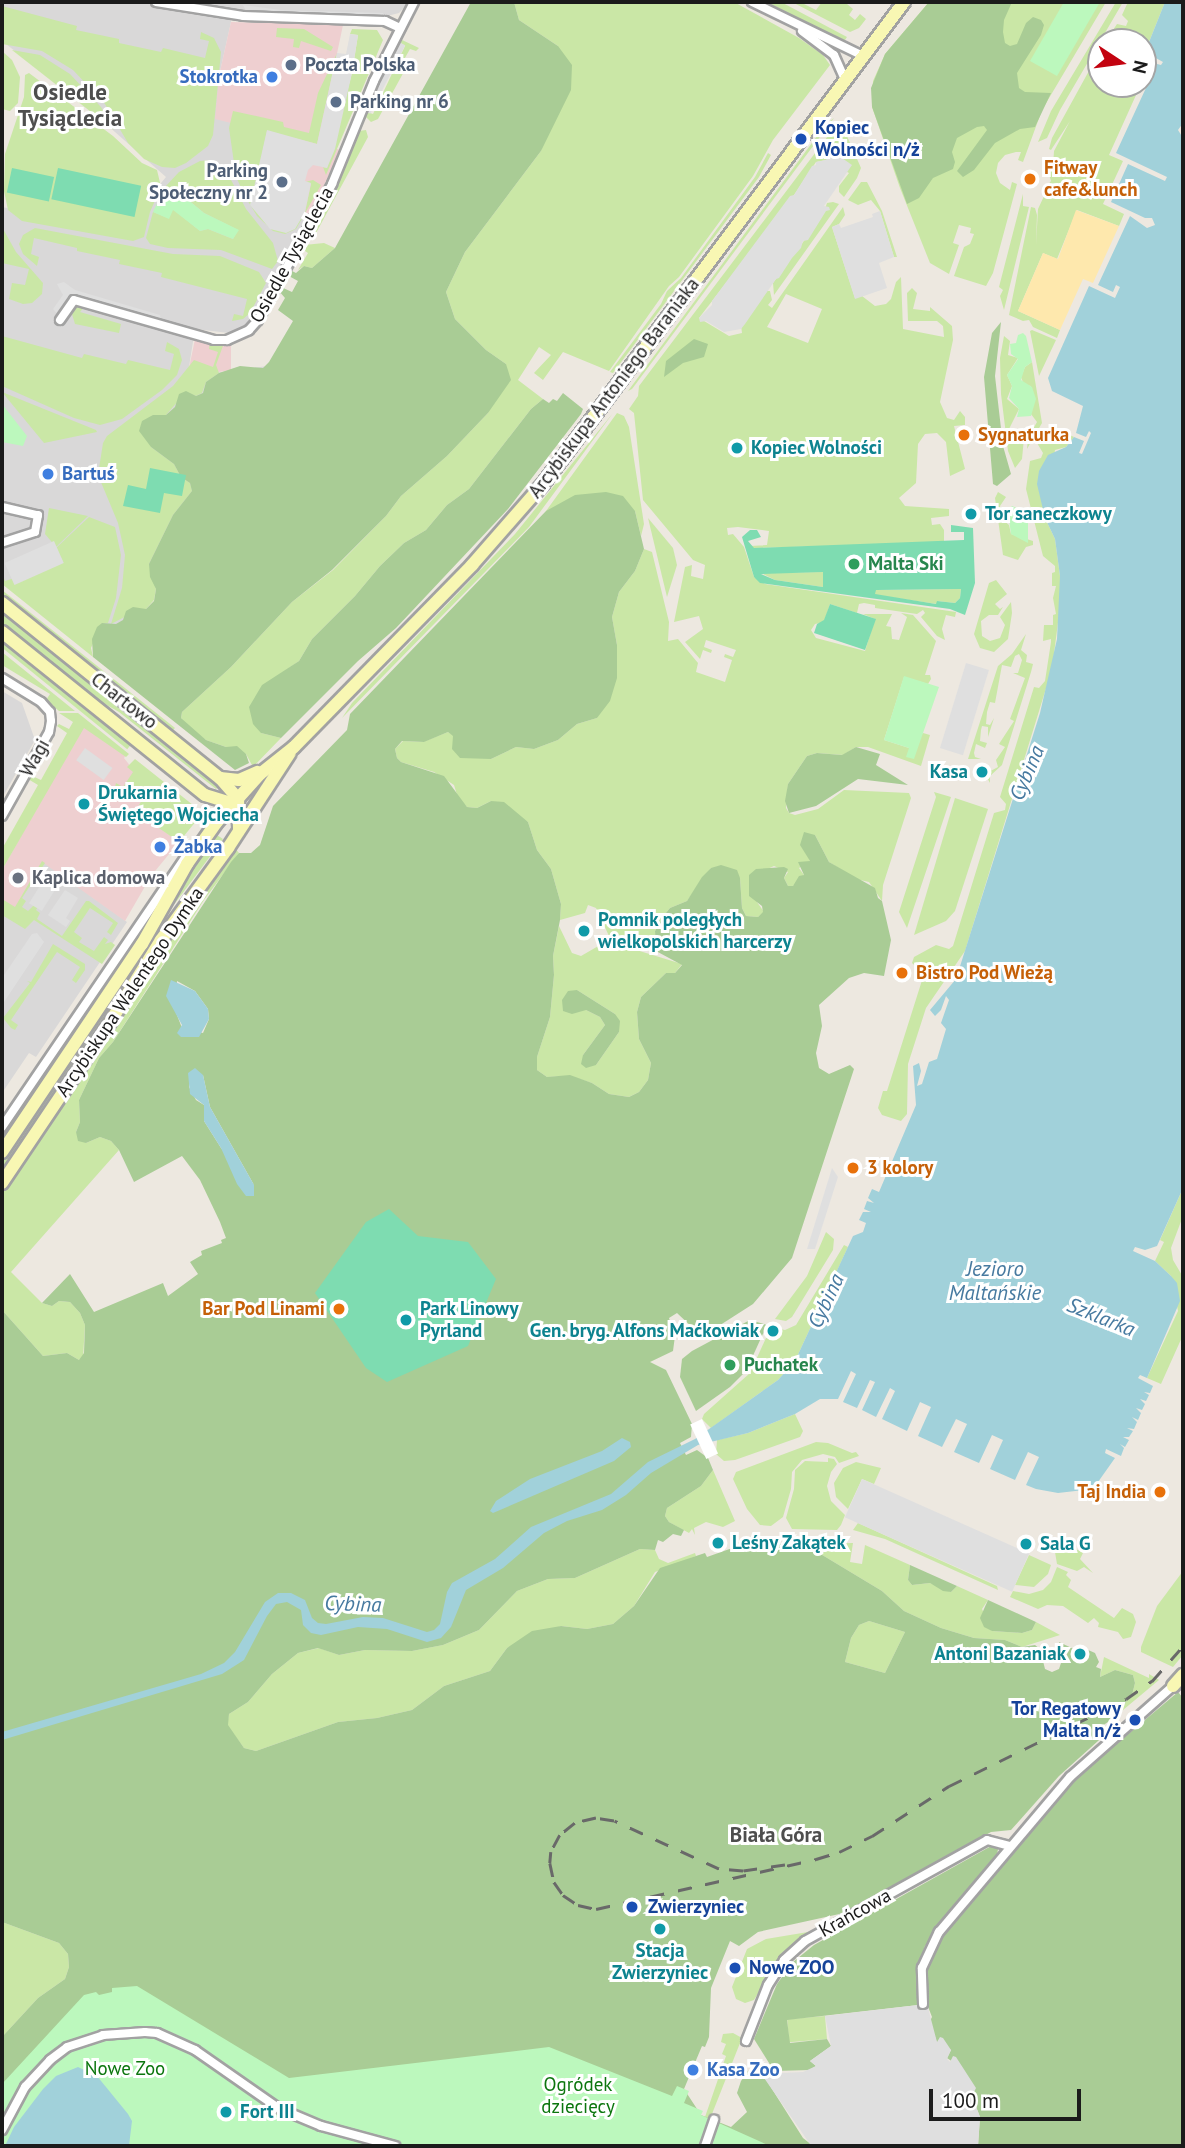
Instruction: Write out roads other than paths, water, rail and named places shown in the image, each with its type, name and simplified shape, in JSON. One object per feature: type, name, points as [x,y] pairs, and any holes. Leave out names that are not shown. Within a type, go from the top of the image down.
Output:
[{"type":"street","points":[[156,2],[243,16],[385,22],[400,28]]},
{"type":"street","name":"Osiedle Tysiąclecia","points":[[60,320],[74,300],[214,340],[227,340],[249,330],[258,320],[332,184],[374,81],[414,2]]},
{"type":"street","name":"Arcybiskupa Antoniego Baraniaka","points":[[236,802],[264,769],[294,747],[472,565],[543,484],[904,2]]},
{"type":"street","points":[[756,3],[863,56]]},
{"type":"street","points":[[794,24],[834,55],[845,80]]},
{"type":"street","points":[[2,507],[38,515],[36,532],[2,543]]},
{"type":"street","name":"Chartowo","points":[[2,603],[220,778],[236,802]]},
{"type":"street","name":"Chartowo","points":[[2,632],[205,795],[236,802],[258,802]]},
{"type":"street","name":"Wagi","points":[[2,678],[41,702],[50,712],[51,721],[49,732],[2,816]]},
{"type":"street","name":"Arcybiskupa Antoniego Baraniaka","points":[[258,802],[294,747]]},
{"type":"street","points":[[220,778],[241,780],[264,769]]},
{"type":"street","points":[[205,795],[216,823]]},
{"type":"street","points":[[236,802],[238,834]]},
{"type":"street","name":"Arcybiskupa Walentego Dymka","points":[[2,1152],[142,944],[199,846],[236,802]]},
{"type":"street","name":"Arcybiskupa Walentego Dymka","points":[[2,1183],[112,1019],[160,940],[238,834],[258,802]]},
{"type":"street","points":[[2,1127],[143,915],[187,855],[199,846]]},
{"type":"street","points":[[923,2004],[920,1976],[929,1948],[1010,1846],[1070,1777],[1183,1675]]},
{"type":"street","name":"Krańcowa","points":[[746,2041],[768,1985],[784,1960],[805,1941],[987,1840],[1010,1846]]},
{"type":"street","points":[[2,2130],[25,2087],[50,2060],[67,2047],[103,2035],[145,2032],[157,2034],[195,2050],[278,2108],[321,2126],[394,2146]]},
{"type":"street","points":[[705,2146],[714,2120]]},
{"type":"water","name":"Jezioro Maltańskie","points":[[1165,2],[1183,2],[1183,123],[1178,130],[1183,138],[1183,1188],[1157,1246],[1145,1250],[1135,1247],[1133,1251],[1155,1261],[1171,1276],[1177,1283],[1180,1301],[1147,1378],[1140,1375],[1138,1378],[1153,1386],[1150,1393],[1144,1392],[1149,1395],[1146,1401],[1140,1399],[1145,1404],[1142,1410],[1136,1408],[1141,1413],[1138,1420],[1132,1417],[1137,1422],[1134,1429],[1127,1428],[1133,1431],[1129,1437],[1123,1437],[1129,1440],[1125,1447],[1120,1444],[1124,1448],[1121,1456],[1106,1449],[1105,1453],[1115,1458],[1098,1482],[1084,1490],[1058,1493],[1036,1489],[1026,1485],[1039,1457],[1028,1452],[1015,1480],[990,1469],[1003,1440],[992,1435],[979,1463],[954,1452],[967,1424],[956,1419],[942,1447],[918,1436],[931,1407],[920,1402],[907,1431],[882,1419],[895,1391],[890,1388],[876,1417],[862,1410],[875,1382],[870,1380],[857,1408],[843,1402],[856,1374],[851,1371],[838,1399],[820,1399],[795,1414],[748,1433],[698,1445],[651,1473],[626,1495],[602,1510],[567,1521],[544,1533],[503,1568],[466,1590],[451,1627],[441,1638],[427,1642],[387,1629],[358,1627],[321,1635],[311,1633],[303,1625],[301,1610],[287,1602],[276,1604],[244,1660],[222,1674],[2,1740],[2,1732],[201,1674],[224,1663],[235,1652],[265,1602],[278,1593],[291,1593],[305,1600],[312,1618],[318,1623],[363,1617],[383,1618],[427,1632],[434,1630],[440,1624],[447,1592],[452,1583],[495,1559],[531,1527],[611,1494],[648,1462],[695,1439],[778,1380],[795,1361],[853,1236],[863,1232],[866,1223],[859,1220],[863,1212],[871,1212],[864,1209],[867,1201],[874,1203],[868,1198],[872,1189],[879,1192],[916,1105],[913,1066],[919,1063],[921,1071],[917,1086],[922,1084],[929,1062],[937,1059],[946,1029],[941,1023],[949,1000],[946,996],[941,1010],[935,1016],[930,1010],[956,979],[1040,713],[1057,639],[1060,576],[1055,539],[1045,518],[1037,484],[1039,471],[1048,455],[1066,447],[1074,437],[1084,441],[1079,453],[1082,454],[1091,433],[1089,431],[1086,437],[1076,433],[1083,406],[1052,391],[1048,378],[1089,286],[1115,298],[1120,287],[1116,285],[1113,292],[1098,285],[1130,216],[1147,228],[1155,225],[1152,218],[1145,218],[1111,202],[1128,164],[1165,181],[1167,177],[1116,153],[1141,98],[1157,98],[1157,64],[1161,65],[1163,62],[1157,59],[1157,28],[1155,28]]},
{"type":"water","points":[[171,980],[195,991],[208,1009],[209,1019],[199,1037],[181,1037],[177,1033],[182,1025],[166,996]]},
{"type":"water","points":[[195,1068],[203,1075],[210,1107],[254,1185],[254,1196],[246,1196],[237,1184],[221,1148],[204,1121],[204,1105],[190,1094],[188,1073]]},
{"type":"water","points":[[622,1438],[630,1442],[631,1447],[614,1461],[493,1513],[490,1511],[496,1501],[530,1479],[602,1451]]},
{"type":"water","points":[[78,2067],[97,2076],[128,2114],[132,2121],[129,2146],[5,2146],[14,2127],[43,2089],[56,2076]]},
{"type":"railway","points":[[785,1865],[743,1871],[719,1869],[614,1821],[596,1818],[575,1823],[560,1835],[551,1852],[550,1863],[554,1882],[563,1895],[578,1905],[596,1909],[816,1859],[839,1852],[872,1836],[949,1786],[1126,1699],[1152,1681],[1183,1646]]},
{"type":"place","name":"Poczta Polska","points":[[291,65]]},
{"type":"place","name":"Stokrotka","points":[[272,77]]},
{"type":"place","name":"Parking nr 6","points":[[336,102]]},
{"type":"place","name":"Kopiec Wolności n/ż","points":[[801,139]]},
{"type":"place","name":"Fitway cafe&lunch","points":[[1030,179]]},
{"type":"place","name":"Parking Społeczny nr 2","points":[[282,182]]},
{"type":"place","name":"Sygnaturka","points":[[964,435]]},
{"type":"place","name":"Kopiec Wolności","points":[[737,448]]},
{"type":"place","name":"Bartuś","points":[[48,474]]},
{"type":"place","name":"Tor saneczkowy","points":[[971,514]]},
{"type":"place","name":"Malta Ski","points":[[854,564]]},
{"type":"place","name":"Kasa","points":[[982,772]]},
{"type":"place","name":"Drukarnia Świętego Wojciecha","points":[[84,804]]},
{"type":"place","name":"Żabka","points":[[160,847]]},
{"type":"place","name":"Kaplica domowa","points":[[18,878]]},
{"type":"place","name":"Pomnik poległych wielkopolskich harcerzy","points":[[584,931]]},
{"type":"place","name":"Bistro Pod Wieżą","points":[[902,973]]},
{"type":"place","name":"3 kolory","points":[[853,1168]]},
{"type":"place","name":"Bar Pod Linami","points":[[339,1309]]},
{"type":"place","name":"Park Linowy Pyrland","points":[[406,1320]]},
{"type":"place","name":"Gen. bryg. Alfons Maćkowiak","points":[[773,1331]]},
{"type":"place","name":"Puchatek","points":[[730,1365]]},
{"type":"place","name":"Taj India","points":[[1160,1492]]},
{"type":"place","name":"Leśny Zakątek","points":[[718,1543]]},
{"type":"place","name":"Sala G","points":[[1026,1544]]},
{"type":"place","name":"Antoni Bazaniak","points":[[1080,1654]]},
{"type":"place","name":"Tor Regatowy Malta n/ż","points":[[1135,1720]]},
{"type":"place","name":"Zwierzyniec","points":[[632,1907]]},
{"type":"place","name":"Stacja Zwierzyniec","points":[[660,1929]]},
{"type":"place","name":"Nowe ZOO","points":[[735,1968]]},
{"type":"place","name":"Kasa Zoo","points":[[693,2070]]},
{"type":"place","name":"Fort III","points":[[226,2112]]},
{"type":"district","name":"Osiedle Tysiąclecia","points":[[70,105]]},
{"type":"district","name":"Biała Góra","points":[[776,1835]]},
{"type":"water label","name":"Cybina","points":[[1027,773]]},
{"type":"water label","name":"Cybina","points":[[826,1301]]},
{"type":"water label","name":"Szklarka","points":[[1101,1317]]},
{"type":"water label","name":"Cybina","points":[[353,1604]]},
{"type":"park label","name":"Nowe Zoo","points":[[125,2069]]},
{"type":"park label","name":"Ogródek dziecięcy","points":[[578,2096]]}]
